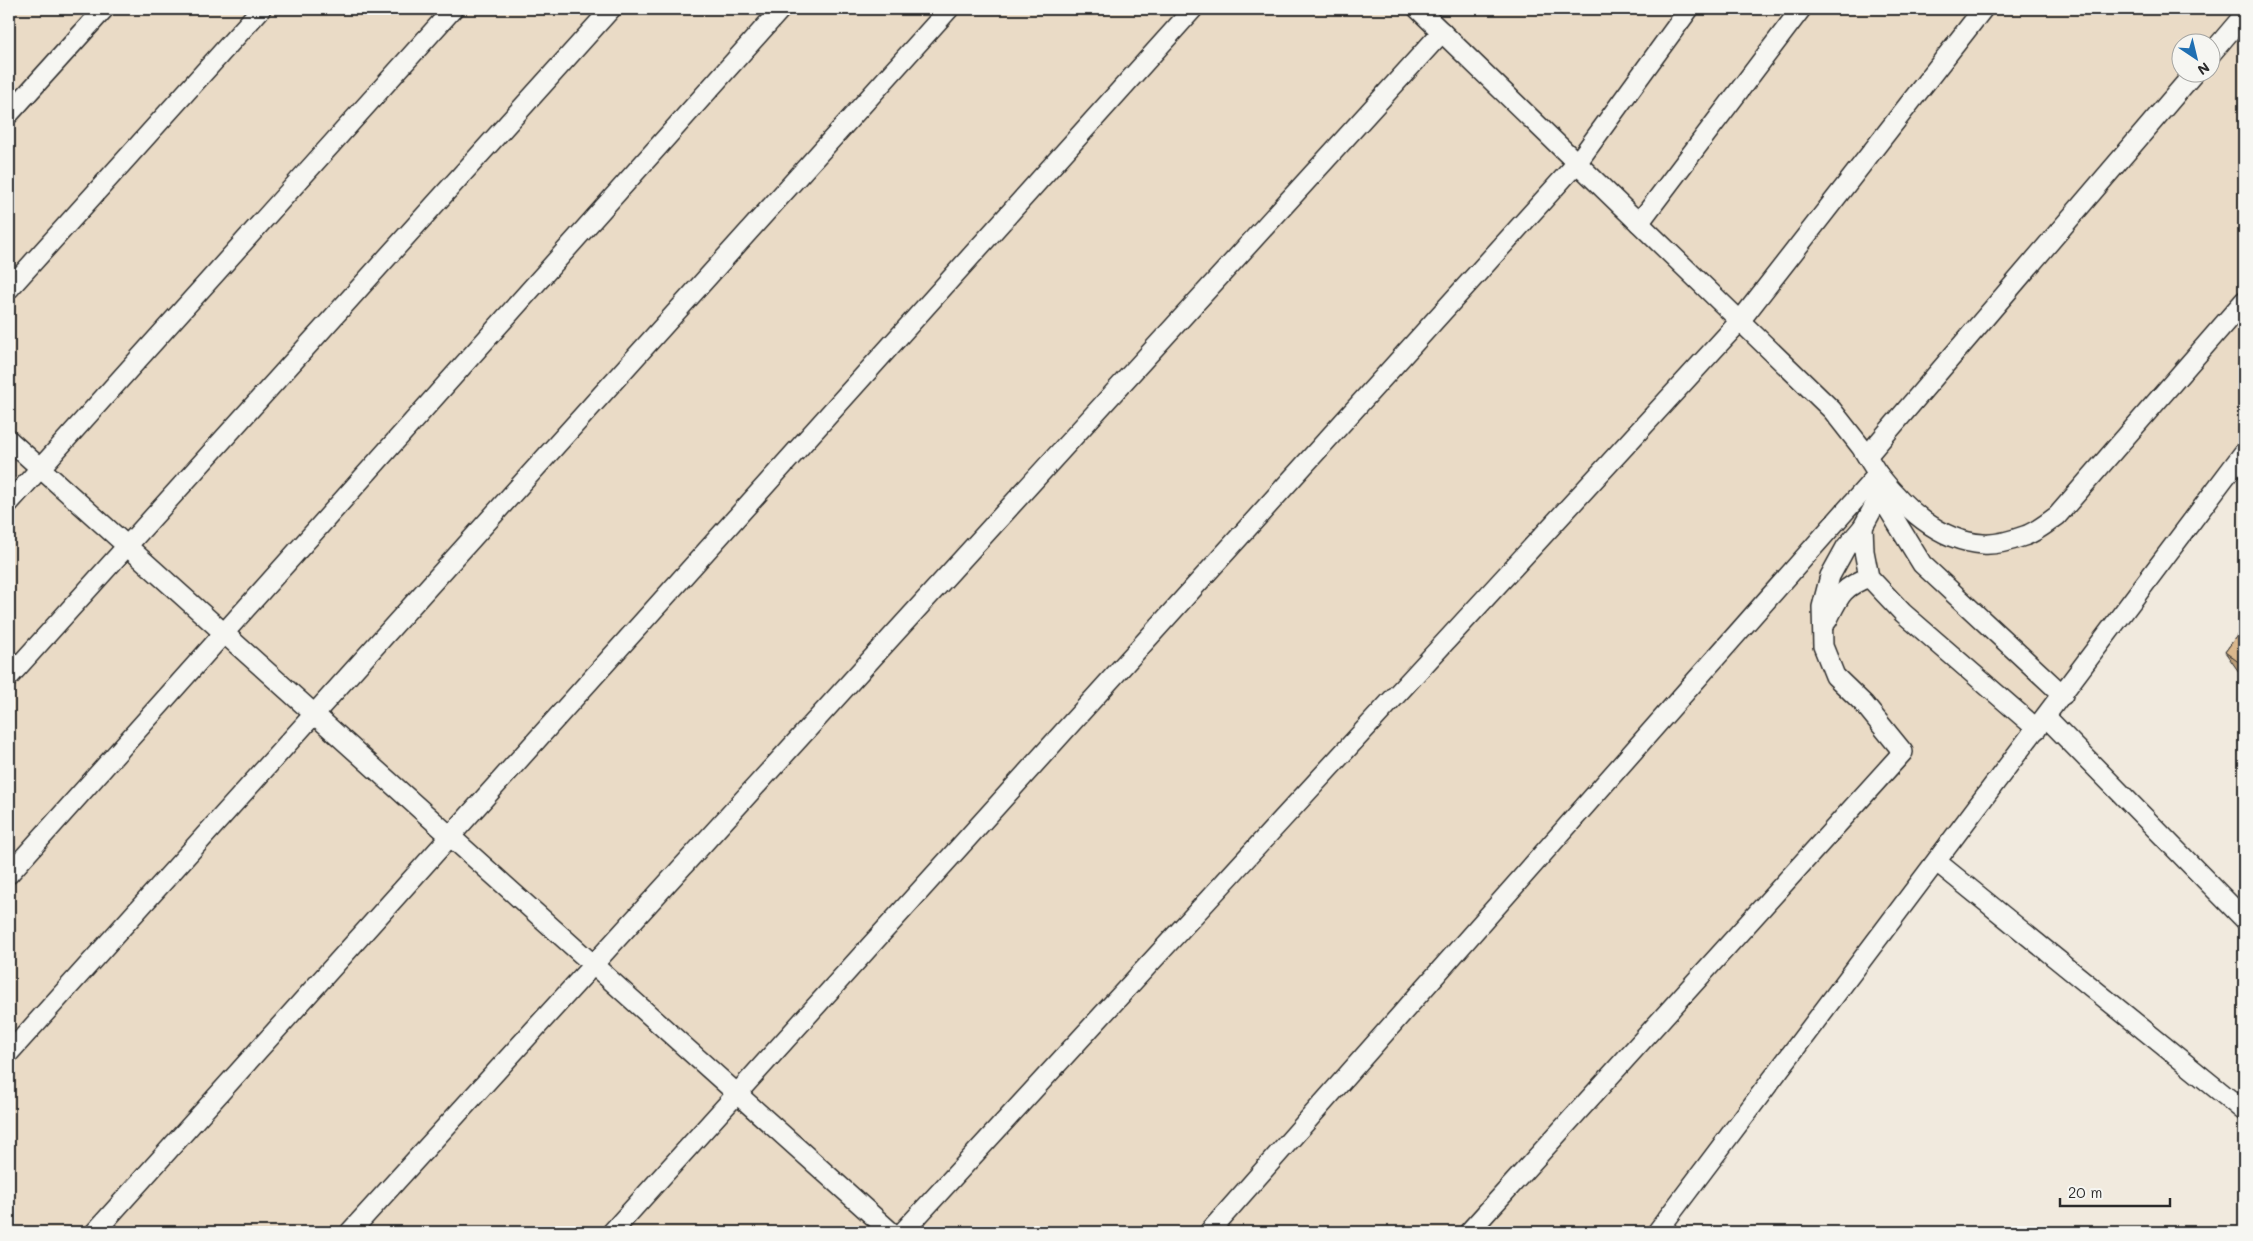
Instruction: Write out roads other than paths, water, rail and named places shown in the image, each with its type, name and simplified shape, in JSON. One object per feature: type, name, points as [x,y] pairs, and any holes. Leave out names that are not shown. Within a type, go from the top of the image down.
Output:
[{"type":"lane","points":[[9,114],[104,9]]},
{"type":"lane","points":[[9,289],[261,9]]},
{"type":"lane","points":[[9,503],[453,9]]},
{"type":"lane","points":[[9,677],[611,9]]},
{"type":"lane","points":[[9,874],[781,9]]},
{"type":"lane","points":[[9,1053],[949,9]]},
{"type":"lane","points":[[95,1232],[1193,9]]},
{"type":"lane","points":[[1418,9],[1832,410],[1898,500],[1932,527],[1956,537],[1984,544],[2026,536],[2057,516],[2244,301]]},
{"type":"lane","points":[[612,1232],[1577,163],[1689,9]]},
{"type":"lane","points":[[1639,223],[1801,9]]},
{"type":"lane","points":[[904,1232],[1740,321],[1983,9]]},
{"type":"lane","points":[[2220,44],[2244,16]]},
{"type":"lane","points":[[350,1232],[1442,32]]},
{"type":"lane","points":[[1866,456],[2186,82]]},
{"type":"lane","points":[[9,440],[891,1232]]},
{"type":"lane","points":[[1657,1232],[2244,452]]},
{"type":"lane","points":[[1469,1232],[1903,752],[1864,704],[1834,676],[1823,646],[1822,607],[1830,576],[1846,547],[1863,527],[1878,499],[1878,474]]},
{"type":"lane","points":[[1878,474],[1887,507],[1922,564],[2063,695]]},
{"type":"lane","points":[[1209,1232],[1878,474]]},
{"type":"lane","points":[[1863,527],[1864,551],[1869,577],[1903,614],[2041,723],[2244,919]]},
{"type":"lane","points":[[1822,630],[1837,598],[1852,584],[1869,577]]},
{"type":"lane","points":[[1937,862],[2244,1111]]}]
